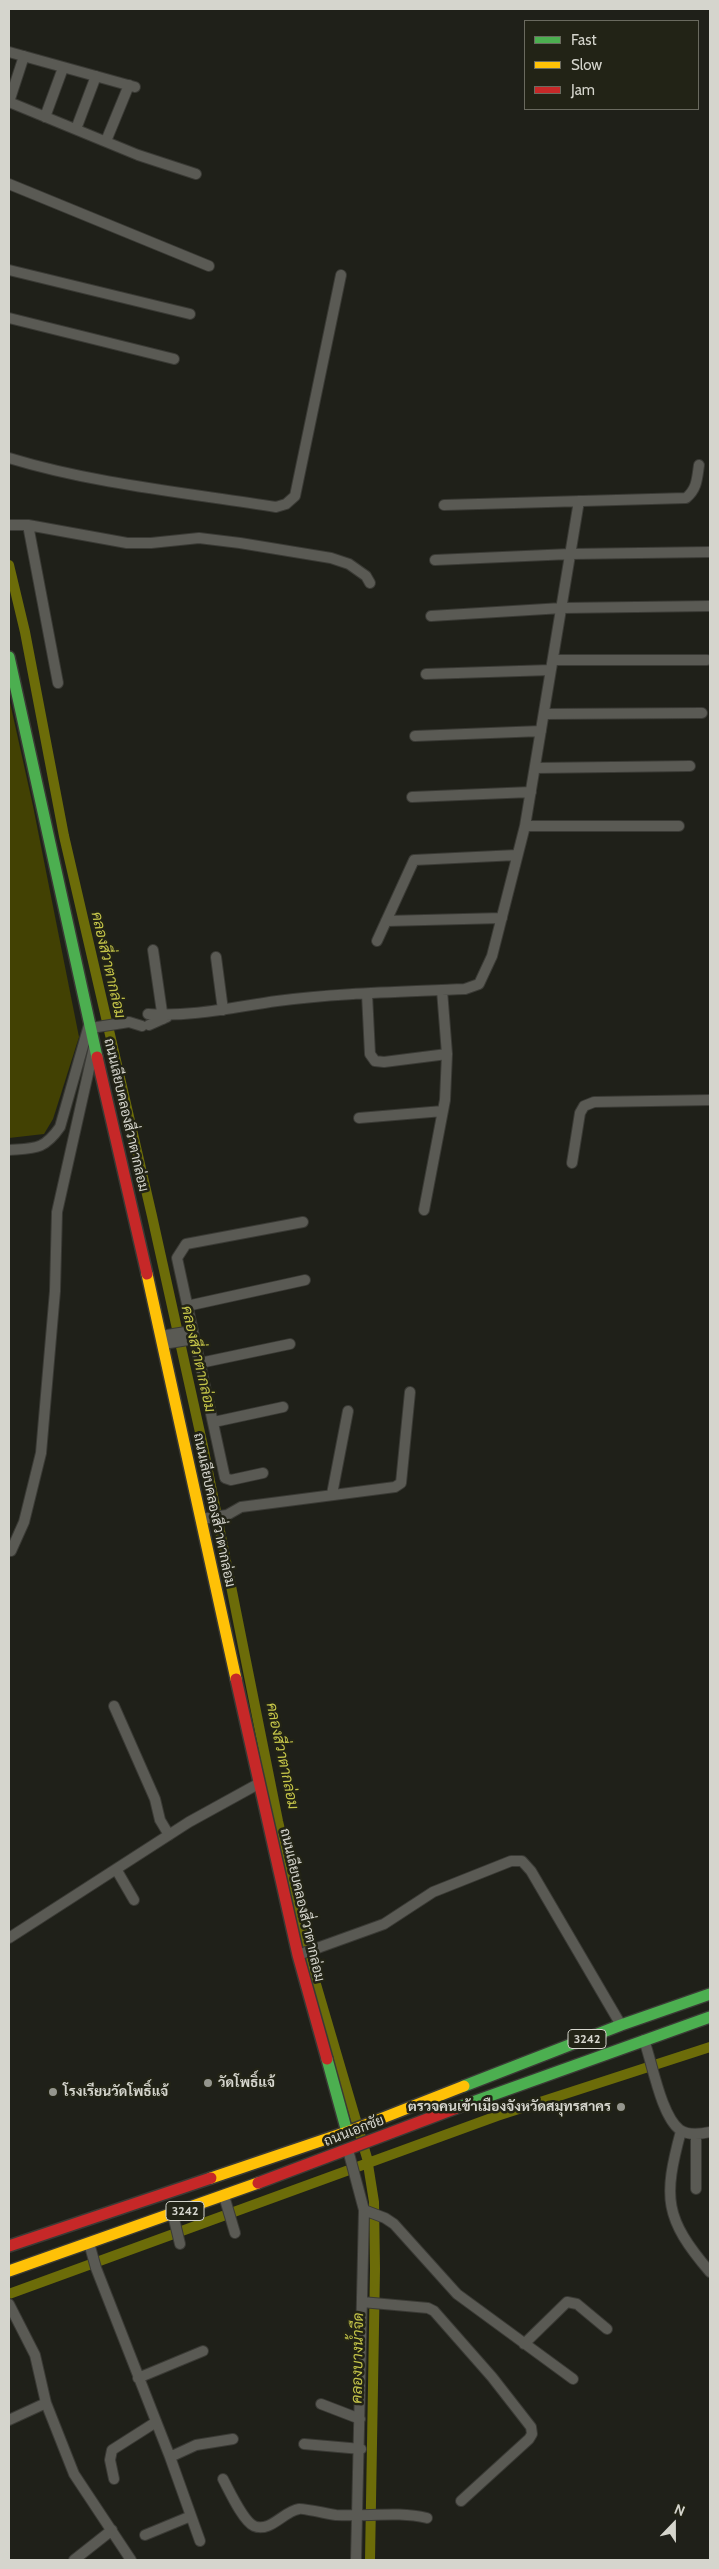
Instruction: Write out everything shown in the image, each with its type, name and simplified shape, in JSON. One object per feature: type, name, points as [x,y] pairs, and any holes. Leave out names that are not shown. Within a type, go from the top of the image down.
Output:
[{"type":"street","points":[[9,52],[132,86],[106,141]]},
{"type":"street","points":[[24,56],[9,102],[106,141],[196,174]]},
{"type":"street","points":[[45,117],[63,68]]},
{"type":"street","points":[[76,129],[96,76]]},
{"type":"street","points":[[9,184],[209,266]]},
{"type":"street","points":[[9,270],[190,314]]},
{"type":"street","points":[[9,458],[53,470],[142,485],[276,507],[286,504],[295,496],[340,275]]},
{"type":"street","points":[[9,318],[174,359]]},
{"type":"street","points":[[444,505],[686,498],[692,493],[696,484],[699,466]]},
{"type":"street","points":[[9,1150],[41,1147],[50,1141],[60,1127],[90,1026],[222,1010],[278,1001],[465,989],[479,984],[492,956],[525,826],[579,501]]},
{"type":"street","points":[[11,525],[28,525],[127,543],[150,544],[199,538],[331,558],[349,564],[366,576],[370,583]]},
{"type":"street","points":[[28,525],[58,683]]},
{"type":"street","points":[[436,560],[570,554],[710,552]]},
{"type":"street","points":[[431,616],[562,608],[710,606]]},
{"type":"street","name":"ถนนเลียบคลองสี่วาตากล่อม","points":[[9,657],[94,1044],[166,1339],[206,1518],[258,1784],[301,1954],[350,2131]]},
{"type":"street","points":[[426,674],[552,665],[707,660]]},
{"type":"street","points":[[544,714],[702,713]]},
{"type":"street","points":[[415,736],[542,732]]},
{"type":"street","points":[[535,768],[690,766]]},
{"type":"street","points":[[412,797],[531,792]]},
{"type":"street","points":[[525,826],[679,826]]},
{"type":"street","points":[[377,941],[414,860],[518,855]]},
{"type":"street","points":[[386,921],[502,918]]},
{"type":"street","points":[[153,950],[165,1016]]},
{"type":"street","points":[[216,957],[222,1010]]},
{"type":"street","points":[[424,1210],[443,1111],[447,1054],[442,990]]},
{"type":"street","points":[[367,994],[370,1054],[375,1061],[384,1062],[447,1054]]},
{"type":"street","points":[[11,1551],[24,1522],[41,1453],[55,1291],[57,1212],[94,1044]]},
{"type":"street","points":[[572,1163],[580,1113],[584,1106],[594,1102],[710,1100]]},
{"type":"street","points":[[358,1118],[443,1111]]},
{"type":"street","points":[[263,1473],[231,1480],[225,1478],[200,1363],[189,1336],[187,1306],[177,1258],[186,1244],[303,1222]]},
{"type":"street","points":[[187,1306],[305,1280]]},
{"type":"street","points":[[166,1339],[189,1336]]},
{"type":"street","points":[[200,1363],[290,1344]]},
{"type":"street","points":[[206,1518],[227,1515],[241,1507],[395,1487],[402,1483],[410,1392]]},
{"type":"street","points":[[214,1422],[283,1407]]},
{"type":"street","points":[[332,1494],[348,1411]]},
{"type":"street","points":[[114,1706],[155,1799],[160,1820],[169,1834]]},
{"type":"street","points":[[9,1938],[169,1834],[258,1784]]},
{"type":"street","points":[[301,1954],[384,1924],[433,1892],[511,1861],[522,1862],[531,1871],[621,2025]]},
{"type":"street","points":[[116,1869],[134,1900]]},
{"type":"street","name":"ถนนเอกชัย","points":[[9,2246],[350,2131],[621,2025],[710,1994]]},
{"type":"street","name":"ถนนเอกชัย","points":[[9,2271],[352,2151],[387,2134],[646,2044],[710,2017]]},
{"type":"street","points":[[646,2044],[669,2116],[681,2132],[696,2134],[710,2132]]},
{"type":"street","points":[[681,2132],[673,2158],[670,2190],[671,2210],[680,2232],[710,2272]]},
{"type":"street","points":[[696,2134],[696,2189]]},
{"type":"street","points":[[352,2151],[354,2170],[368,2211],[360,2419],[361,2515],[356,2560]]},
{"type":"street","points":[[224,2196],[233,2228]]},
{"type":"street","points":[[368,2211],[386,2218],[394,2224],[457,2294],[572,2379]]},
{"type":"street","points":[[173,2215],[178,2238]]},
{"type":"street","points":[[89,2243],[94,2264],[170,2457],[200,2541]]},
{"type":"street","points":[[365,2302],[428,2308],[434,2311],[492,2377],[531,2427],[532,2434],[529,2439],[461,2501]]},
{"type":"street","points":[[524,2344],[568,2302],[577,2304],[607,2328]]},
{"type":"street","points":[[9,2304],[35,2355],[46,2403],[74,2474],[131,2560]]},
{"type":"street","points":[[138,2378],[203,2350]]},
{"type":"street","points":[[9,2420],[46,2403]]},
{"type":"street","points":[[321,2404],[360,2419]]},
{"type":"street","points":[[114,2479],[110,2460],[112,2450],[156,2422]]},
{"type":"street","points":[[170,2457],[196,2445],[233,2438]]},
{"type":"street","points":[[304,2444],[360,2449]]},
{"type":"street","points":[[223,2479],[247,2519],[252,2525],[259,2528],[265,2527],[298,2509],[317,2514],[415,2515],[427,2518]]},
{"type":"street","points":[[144,2535],[191,2516]]},
{"type":"street","points":[[74,2560],[112,2530]]},
{"type":"shaded area","points":[[9,698],[33,806],[79,1037],[53,1119],[44,1134],[9,1138]]},
{"type":"waterway","name":"คลองสี่วาตากล่อม","points":[[9,565],[25,632],[64,836],[203,1446],[278,1821],[313,1974],[367,2158],[374,2202],[375,2269],[370,2560]]},
{"type":"waterway","points":[[9,2294],[497,2116],[710,2047]]},
{"type":"traffic: fast","points":[[9,657],[97,1057]]},
{"type":"traffic: fast","points":[[464,2086],[621,2025],[710,1994]]},
{"type":"traffic: fast","points":[[459,2107],[710,2017]]},
{"type":"traffic: fast","points":[[327,2059],[347,2132]]},
{"type":"traffic: slow","points":[[147,1274],[236,1679]]},
{"type":"traffic: slow","points":[[211,2178],[347,2132],[464,2086]]},
{"type":"traffic: slow","points":[[9,2271],[258,2183]]},
{"type":"traffic: jam","points":[[97,1057],[147,1274]]},
{"type":"traffic: jam","points":[[236,1679],[298,1955],[327,2059]]},
{"type":"traffic: jam","points":[[258,2183],[459,2107]]},
{"type":"traffic: jam","points":[[9,2246],[211,2178]]},
{"type":"place","name":"วัดโพธิ์แจ้","points":[[208,2083]]},
{"type":"place","name":"โรงเรียนวัดโพธิ์แจ้","points":[[53,2092]]},
{"type":"place","name":"ตรวจคนเข้าเมืองจังหวัดสมุทรสาคร","points":[[621,2107]]},
{"type":"water label","name":"คลองบางน้ำจืด","points":[[358,2358]]}]
